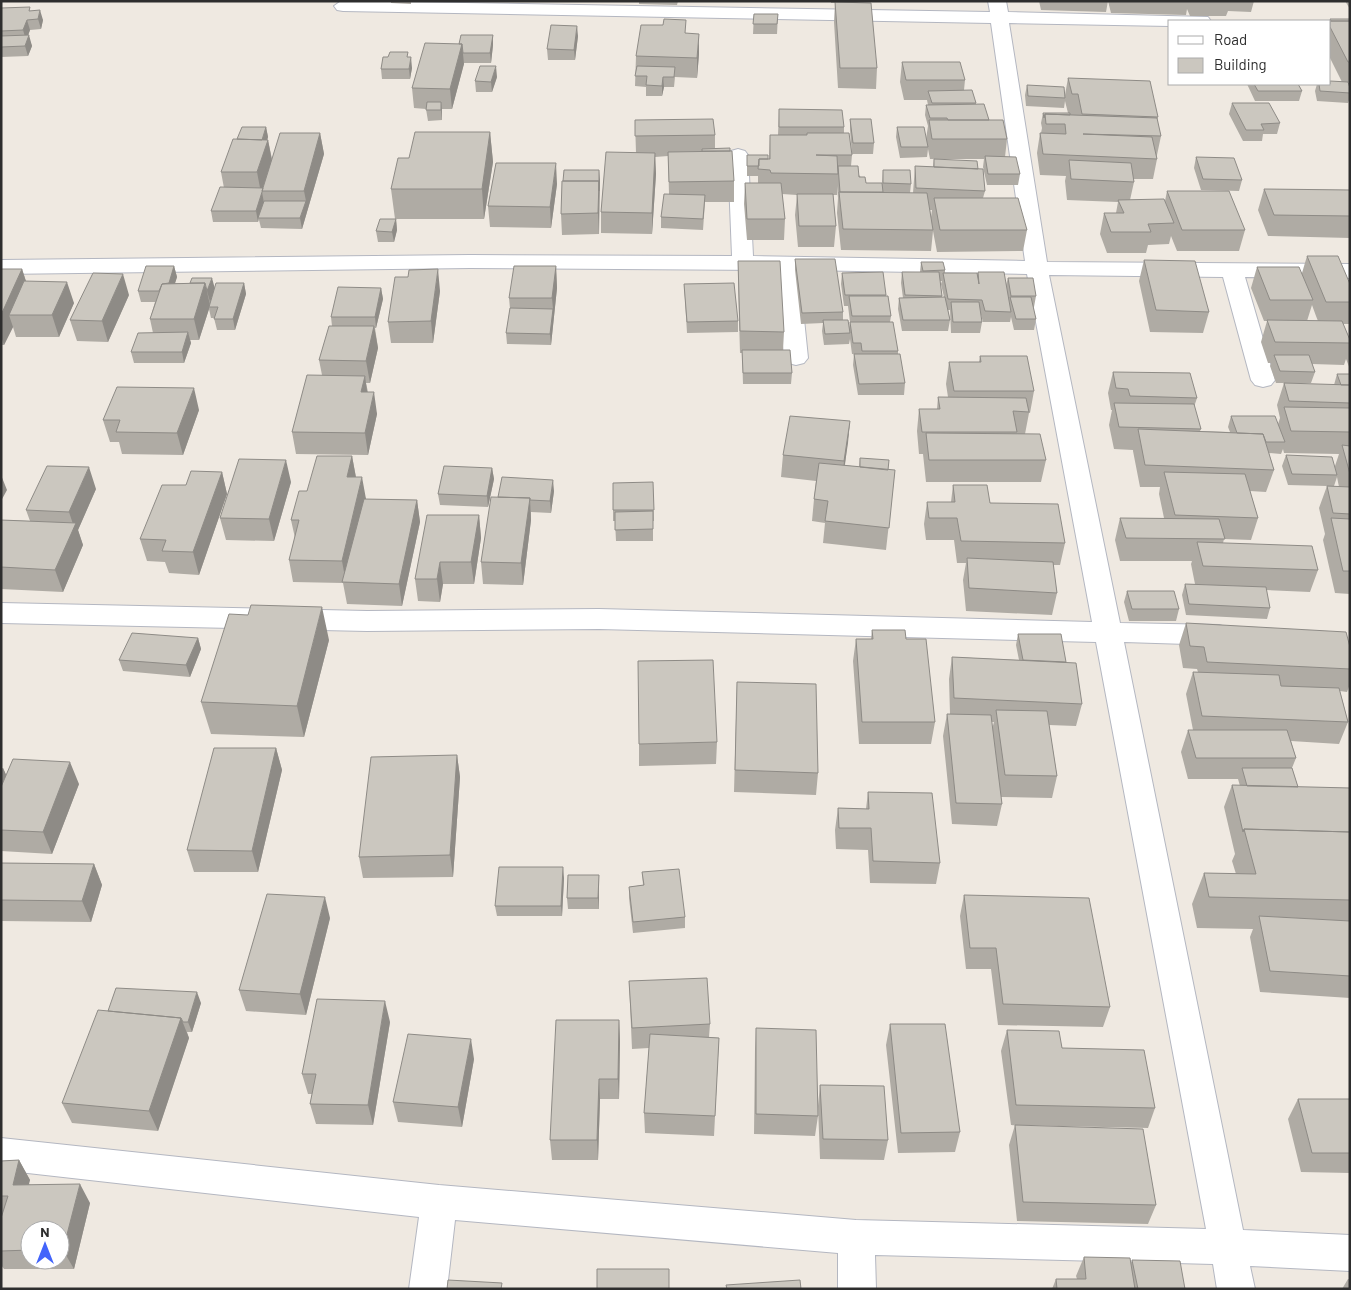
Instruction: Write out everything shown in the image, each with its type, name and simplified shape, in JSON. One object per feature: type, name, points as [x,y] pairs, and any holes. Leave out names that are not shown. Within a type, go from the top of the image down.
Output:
[{"type":"street","points":[[343,6],[998,10],[1183,20]]},
{"type":"street","points":[[998,10],[1037,268],[1106,631],[1236,1289]]},
{"type":"street","points":[[738,155],[743,263]]},
{"type":"street","points":[[1,267],[121,268],[535,260],[1233,272],[1350,271]]},
{"type":"street","points":[[787,263],[796,358]]},
{"type":"street","points":[[1233,272],[1263,380]]},
{"type":"street","points":[[1,613],[367,620],[598,619],[1243,636]]},
{"type":"street","points":[[1,1154],[439,1202],[856,1237],[1229,1247],[1350,1253]]},
{"type":"street","points":[[428,1289],[439,1202]]},
{"type":"street","points":[[856,1237],[857,1289]]},
{"type":"building","points":[[835,2],[871,3],[877,68],[840,68]]},
{"type":"building","points":[[30,7],[29,11],[40,10],[38,19],[27,20],[23,30],[1,31],[1,8]]},
{"type":"building","points":[[754,14],[778,14],[777,24],[753,24]]},
{"type":"building","points":[[664,19],[686,20],[685,33],[699,34],[697,58],[636,56],[641,25],[663,25]]},
{"type":"building","points":[[1350,19],[1350,21],[1331,21]]},
{"type":"building","points":[[1331,21],[1350,21],[1350,62],[1348,62],[1331,29]]},
{"type":"building","points":[[551,25],[577,26],[574,50],[547,49]]},
{"type":"building","points":[[29,35],[25,46],[1,47],[1,36]]},
{"type":"building","points":[[461,35],[493,35],[490,53],[463,53],[462,44],[459,44]]},
{"type":"building","points":[[425,43],[462,44],[450,89],[412,88]]},
{"type":"building","points":[[390,52],[408,52],[407,57],[411,57],[409,69],[381,69],[383,57],[388,57]]},
{"type":"building","points":[[902,62],[960,62],[965,80],[906,80]]},
{"type":"building","points":[[480,66],[496,66],[491,82],[475,81]]},
{"type":"building","points":[[637,66],[675,67],[674,77],[663,77],[662,86],[646,85],[647,76],[635,76]]},
{"type":"building","points":[[1068,78],[1150,81],[1158,117],[1082,114],[1078,94],[1072,94]]},
{"type":"building","points":[[1331,81],[1348,82],[1350,88],[1350,93],[1320,91],[1319,85],[1331,85]]},
{"type":"building","points":[[1027,85],[1064,87],[1065,98],[1028,96]]},
{"type":"building","points":[[1255,85],[1299,85],[1302,91],[1258,91]]},
{"type":"building","points":[[972,90],[976,103],[932,103],[928,91]]},
{"type":"building","points":[[427,102],[441,102],[441,110],[426,110]]},
{"type":"building","points":[[1232,103],[1269,103],[1280,123],[1261,124],[1264,130],[1246,130]]},
{"type":"building","points":[[984,104],[989,120],[930,118],[926,105]]},
{"type":"building","points":[[779,109],[842,110],[844,127],[779,127]]},
{"type":"building","points":[[1043,113],[1070,113],[1070,115],[1045,114],[1044,118]]},
{"type":"building","points":[[1045,114],[1157,118],[1161,136],[1083,134],[1152,137],[1157,159],[1043,154],[1040,133],[1066,134],[1065,124],[1046,124]]},
{"type":"building","points":[[713,119],[715,135],[635,136],[635,120]]},
{"type":"building","points":[[850,119],[871,119],[874,143],[853,143]]},
{"type":"building","points":[[929,120],[1003,120],[1007,139],[932,139]]},
{"type":"building","points":[[242,127],[266,127],[262,140],[237,139]]},
{"type":"building","points":[[897,127],[924,127],[928,147],[901,147]]},
{"type":"building","points":[[415,132],[490,132],[482,189],[391,189],[398,158],[409,158]]},
{"type":"building","points":[[280,133],[320,133],[304,191],[262,191]]},
{"type":"building","points":[[807,133],[849,133],[852,155],[816,155],[837,156],[838,174],[771,173],[770,170],[758,169],[759,159],[770,159],[770,135],[807,135]]},
{"type":"building","points":[[233,139],[268,140],[257,172],[221,172]]},
{"type":"building","points":[[730,148],[730,151],[702,151],[702,149]]},
{"type":"building","points":[[732,151],[734,181],[669,182],[668,152]]},
{"type":"building","points":[[606,152],[655,153],[652,213],[601,212]]},
{"type":"building","points":[[747,155],[768,155],[768,159],[759,159],[759,166],[747,166]]},
{"type":"building","points":[[985,156],[1016,157],[1020,174],[988,174]]},
{"type":"building","points":[[1196,157],[1234,158],[1242,180],[1203,179]]},
{"type":"building","points":[[934,159],[977,161],[978,169],[934,167]]},
{"type":"building","points":[[1069,160],[1131,163],[1134,182],[1071,179]]},
{"type":"building","points":[[496,163],[556,163],[550,207],[488,206]]},
{"type":"building","points":[[838,166],[858,166],[859,177],[865,177],[866,183],[882,183],[883,192],[840,192]]},
{"type":"building","points":[[915,166],[983,169],[985,191],[916,188]]},
{"type":"building","points":[[564,170],[599,170],[599,181],[563,181]]},
{"type":"building","points":[[883,170],[910,170],[911,184],[883,183]]},
{"type":"building","points":[[562,181],[599,181],[598,213],[561,214]]},
{"type":"building","points":[[745,183],[781,183],[785,219],[747,219]]},
{"type":"building","points":[[220,187],[263,188],[256,211],[211,211]]},
{"type":"building","points":[[1264,189],[1350,190],[1350,216],[1274,215]]},
{"type":"building","points":[[1167,191],[1229,191],[1245,230],[1182,230]]},
{"type":"building","points":[[839,192],[927,193],[933,230],[843,229]]},
{"type":"building","points":[[664,194],[705,195],[703,219],[661,217]]},
{"type":"building","points":[[797,194],[833,194],[836,226],[799,226]]},
{"type":"building","points":[[934,198],[1018,198],[1027,230],[940,230]]},
{"type":"building","points":[[1164,199],[1174,223],[1148,224],[1151,232],[1111,232],[1104,213],[1124,213],[1118,200]]},
{"type":"building","points":[[264,201],[306,201],[300,218],[258,218]]},
{"type":"building","points":[[380,219],[396,219],[392,232],[376,231]]},
{"type":"building","points":[[1307,256],[1338,256],[1350,284],[1350,302],[1326,302]]},
{"type":"building","points":[[795,259],[835,259],[843,312],[802,313]]},
{"type":"building","points":[[1144,260],[1195,261],[1209,312],[1156,310]]},
{"type":"building","points":[[738,261],[780,261],[784,332],[740,331]]},
{"type":"building","points":[[921,262],[943,262],[945,270],[923,271]]},
{"type":"building","points":[[146,266],[174,266],[169,283],[162,284],[159,291],[138,291]]},
{"type":"building","points":[[514,266],[556,266],[552,298],[509,298]]},
{"type":"building","points":[[1257,267],[1299,267],[1313,300],[1270,300]]},
{"type":"building","points":[[1,269],[22,269],[1,315]]},
{"type":"building","points":[[438,269],[431,321],[388,322],[395,277],[408,277],[409,270]]},
{"type":"building","points":[[883,272],[886,295],[845,295],[842,273]]},
{"type":"building","points":[[902,272],[939,272],[942,296],[905,295]]},
{"type":"building","points":[[978,272],[1004,272],[1011,312],[985,311],[982,300],[948,299],[943,273],[977,273],[979,284]]},
{"type":"building","points":[[93,273],[123,274],[102,321],[70,320]]},
{"type":"building","points":[[192,278],[212,278],[207,291],[205,283],[190,283]]},
{"type":"building","points":[[1008,278],[1033,278],[1036,296],[1011,296]]},
{"type":"building","points":[[24,281],[67,282],[52,315],[9,315]]},
{"type":"building","points":[[205,283],[194,319],[150,319],[162,284]]},
{"type":"building","points":[[216,283],[244,283],[233,319],[214,319],[218,307],[209,307]]},
{"type":"building","points":[[734,283],[738,321],[687,322],[684,284]]},
{"type":"building","points":[[338,287],[381,288],[375,317],[331,317]]},
{"type":"building","points":[[849,296],[888,296],[891,316],[852,316]]},
{"type":"building","points":[[945,297],[950,320],[903,320],[899,298]]},
{"type":"building","points":[[1010,297],[1031,297],[1036,319],[1016,319]]},
{"type":"building","points":[[951,302],[979,302],[982,322],[953,322]]},
{"type":"building","points":[[510,308],[553,309],[550,334],[506,333]]},
{"type":"building","points":[[823,320],[848,320],[850,333],[825,334]]},
{"type":"building","points":[[1267,320],[1342,321],[1350,343],[1275,342]]},
{"type":"building","points":[[850,322],[893,322],[898,351],[862,351],[861,343],[853,343]]},
{"type":"building","points":[[329,326],[374,326],[366,361],[319,360]]},
{"type":"building","points":[[188,332],[182,352],[131,352],[138,333]]},
{"type":"building","points":[[742,350],[790,350],[792,373],[743,373]]},
{"type":"building","points":[[854,354],[900,354],[905,383],[859,384]]},
{"type":"building","points":[[1274,355],[1309,355],[1315,372],[1280,371]]},
{"type":"building","points":[[980,356],[1027,356],[1034,391],[954,391],[949,362],[981,362]]},
{"type":"building","points":[[1113,372],[1190,373],[1197,398],[1130,396],[1128,389],[1116,388]]},
{"type":"building","points":[[1337,374],[1350,374],[1350,385],[1341,385]]},
{"type":"building","points":[[307,375],[365,376],[361,392],[374,392],[365,433],[292,432]]},
{"type":"building","points":[[1284,383],[1350,385],[1350,403],[1289,401]]},
{"type":"building","points":[[117,387],[194,388],[177,433],[116,432],[120,420],[103,420]]},
{"type":"building","points":[[938,397],[1026,398],[1029,412],[1013,411],[1017,432],[922,432],[919,409],[940,409]]},
{"type":"building","points":[[1114,403],[1194,404],[1201,429],[1119,427]]},
{"type":"building","points":[[1284,407],[1350,408],[1350,432],[1291,431]]},
{"type":"building","points":[[790,416],[850,421],[844,461],[783,455]]},
{"type":"building","points":[[1231,416],[1275,416],[1285,442],[1266,442],[1263,434],[1237,433]]},
{"type":"building","points":[[1138,429],[1263,434],[1274,470],[1145,465]]},
{"type":"building","points":[[926,433],[1040,434],[1046,460],[929,460]]},
{"type":"building","points":[[1342,445],[1350,446],[1350,474]]},
{"type":"building","points":[[1286,455],[1332,457],[1337,475],[1292,474]]},
{"type":"building","points":[[317,456],[352,456],[347,477],[362,477],[342,561],[289,560],[299,520],[291,520],[299,491],[307,491]]},
{"type":"building","points":[[860,458],[889,460],[888,470],[860,467]]},
{"type":"building","points":[[239,459],[286,460],[269,519],[220,518]]},
{"type":"building","points":[[819,463],[895,470],[889,528],[825,521],[828,501],[814,499]]},
{"type":"building","points":[[47,466],[89,467],[69,512],[26,510]]},
{"type":"building","points":[[444,466],[492,468],[487,496],[438,494]]},
{"type":"building","points":[[191,471],[222,472],[193,552],[162,551],[166,540],[140,539],[162,485],[186,485]]},
{"type":"building","points":[[1164,472],[1245,474],[1258,518],[1175,515]]},
{"type":"building","points":[[502,477],[553,480],[550,501],[498,497]]},
{"type":"building","points":[[653,482],[654,510],[613,510],[613,483]]},
{"type":"building","points":[[953,485],[987,485],[990,503],[1058,504],[1065,543],[961,541],[957,518],[929,518],[927,502],[955,502]]},
{"type":"building","points":[[1327,486],[1350,487],[1350,514],[1333,513]]},
{"type":"building","points":[[491,497],[530,498],[521,563],[481,562]]},
{"type":"building","points":[[364,499],[417,500],[399,584],[342,582]]},
{"type":"building","points":[[653,511],[653,529],[615,530],[615,512]]},
{"type":"building","points":[[427,515],[479,515],[471,562],[440,562],[437,579],[415,579]]},
{"type":"building","points":[[1120,518],[1219,519],[1225,539],[1126,538]]},
{"type":"building","points":[[1331,518],[1350,519],[1350,571],[1343,571]]},
{"type":"building","points":[[1,520],[76,523],[55,570],[1,567]]},
{"type":"building","points":[[1197,542],[1312,546],[1318,570],[1203,566]]},
{"type":"building","points":[[967,558],[1053,562],[1057,593],[969,588]]},
{"type":"building","points":[[1185,584],[1266,587],[1270,608],[1189,604]]},
{"type":"building","points":[[1127,591],[1174,591],[1179,609],[1132,609]]},
{"type":"building","points":[[251,605],[322,607],[297,706],[201,702],[229,614],[248,615]]},
{"type":"building","points":[[1186,623],[1346,632],[1350,647],[1350,669],[1207,662],[1204,647],[1190,646]]},
{"type":"building","points":[[872,630],[905,630],[906,639],[926,639],[935,722],[862,722],[856,639],[873,639]]},
{"type":"building","points":[[132,633],[198,638],[186,665],[119,660]]},
{"type":"building","points":[[1018,634],[1061,634],[1066,662],[1023,660]]},
{"type":"building","points":[[952,657],[1076,663],[1082,704],[954,698]]},
{"type":"building","points":[[713,660],[717,742],[639,744],[638,661]]},
{"type":"building","points":[[1193,672],[1279,675],[1281,686],[1339,688],[1348,722],[1202,716]]},
{"type":"building","points":[[737,682],[816,684],[818,773],[735,770]]},
{"type":"building","points":[[996,710],[1047,711],[1057,776],[1005,775]]},
{"type":"building","points":[[947,714],[991,715],[1002,804],[956,803]]},
{"type":"building","points":[[1188,730],[1287,730],[1296,758],[1196,758]]},
{"type":"building","points":[[214,748],[276,748],[252,851],[187,850]]},
{"type":"building","points":[[457,755],[450,855],[359,857],[371,757]]},
{"type":"building","points":[[13,759],[70,762],[43,832],[1,830],[1,787]]},
{"type":"building","points":[[1242,768],[1292,768],[1298,787],[1247,786]]},
{"type":"building","points":[[1232,785],[1350,788],[1350,832],[1244,829],[1243,832]]},
{"type":"building","points":[[868,792],[932,793],[940,863],[873,861],[871,828],[839,828],[838,808],[869,809]]},
{"type":"building","points":[[1244,829],[1350,832],[1350,900],[1209,897],[1204,873],[1256,874]]},
{"type":"building","points":[[1,863],[94,864],[82,901],[1,900]]},
{"type":"building","points":[[499,867],[563,867],[561,906],[495,906]]},
{"type":"building","points":[[679,869],[685,917],[633,922],[629,887],[644,885],[642,872]]},
{"type":"building","points":[[568,875],[599,875],[598,898],[567,898]]},
{"type":"building","points":[[267,894],[325,897],[300,994],[239,990]]},
{"type":"building","points":[[964,895],[1089,898],[1110,1007],[1003,1004],[996,948],[970,948]]},
{"type":"building","points":[[1259,916],[1350,921],[1350,976],[1270,971]]},
{"type":"building","points":[[707,978],[710,1024],[632,1028],[629,981]]},
{"type":"building","points":[[116,988],[197,992],[188,1022],[183,1022],[181,1018],[108,1011]]},
{"type":"building","points":[[317,999],[385,1001],[368,1105],[310,1104],[316,1074],[302,1074]]},
{"type":"building","points":[[98,1010],[181,1018],[149,1111],[62,1103]]},
{"type":"building","points":[[556,1020],[619,1020],[618,1079],[599,1079],[597,1140],[550,1140]]},
{"type":"building","points":[[890,1024],[945,1024],[960,1132],[901,1133]]},
{"type":"building","points":[[756,1028],[816,1030],[818,1116],[756,1114]]},
{"type":"building","points":[[1007,1030],[1059,1031],[1062,1048],[1144,1050],[1155,1108],[1016,1105]]},
{"type":"building","points":[[408,1034],[471,1039],[458,1107],[393,1102]]},
{"type":"building","points":[[650,1034],[719,1038],[715,1116],[644,1113]]},
{"type":"building","points":[[820,1085],[884,1086],[888,1140],[823,1139]]},
{"type":"building","points":[[1298,1099],[1350,1099],[1350,1153],[1312,1153]]},
{"type":"building","points":[[1015,1125],[1143,1129],[1156,1205],[1023,1202]]},
{"type":"building","points":[[19,1160],[13,1185],[80,1184],[70,1223],[70,1220],[20,1220],[20,1250],[1,1251],[1,1218],[8,1196],[1,1196],[1,1161]]},
{"type":"building","points":[[1084,1257],[1130,1258],[1135,1289],[1057,1289],[1056,1279],[1086,1279]]},
{"type":"building","points":[[1132,1260],[1180,1261],[1185,1289],[1138,1289]]},
{"type":"building","points":[[597,1269],[669,1269],[669,1289],[597,1289]]},
{"type":"building","points":[[448,1280],[502,1283],[501,1289],[447,1289]]},
{"type":"building","points":[[800,1280],[801,1289],[727,1289],[726,1285]]}]
